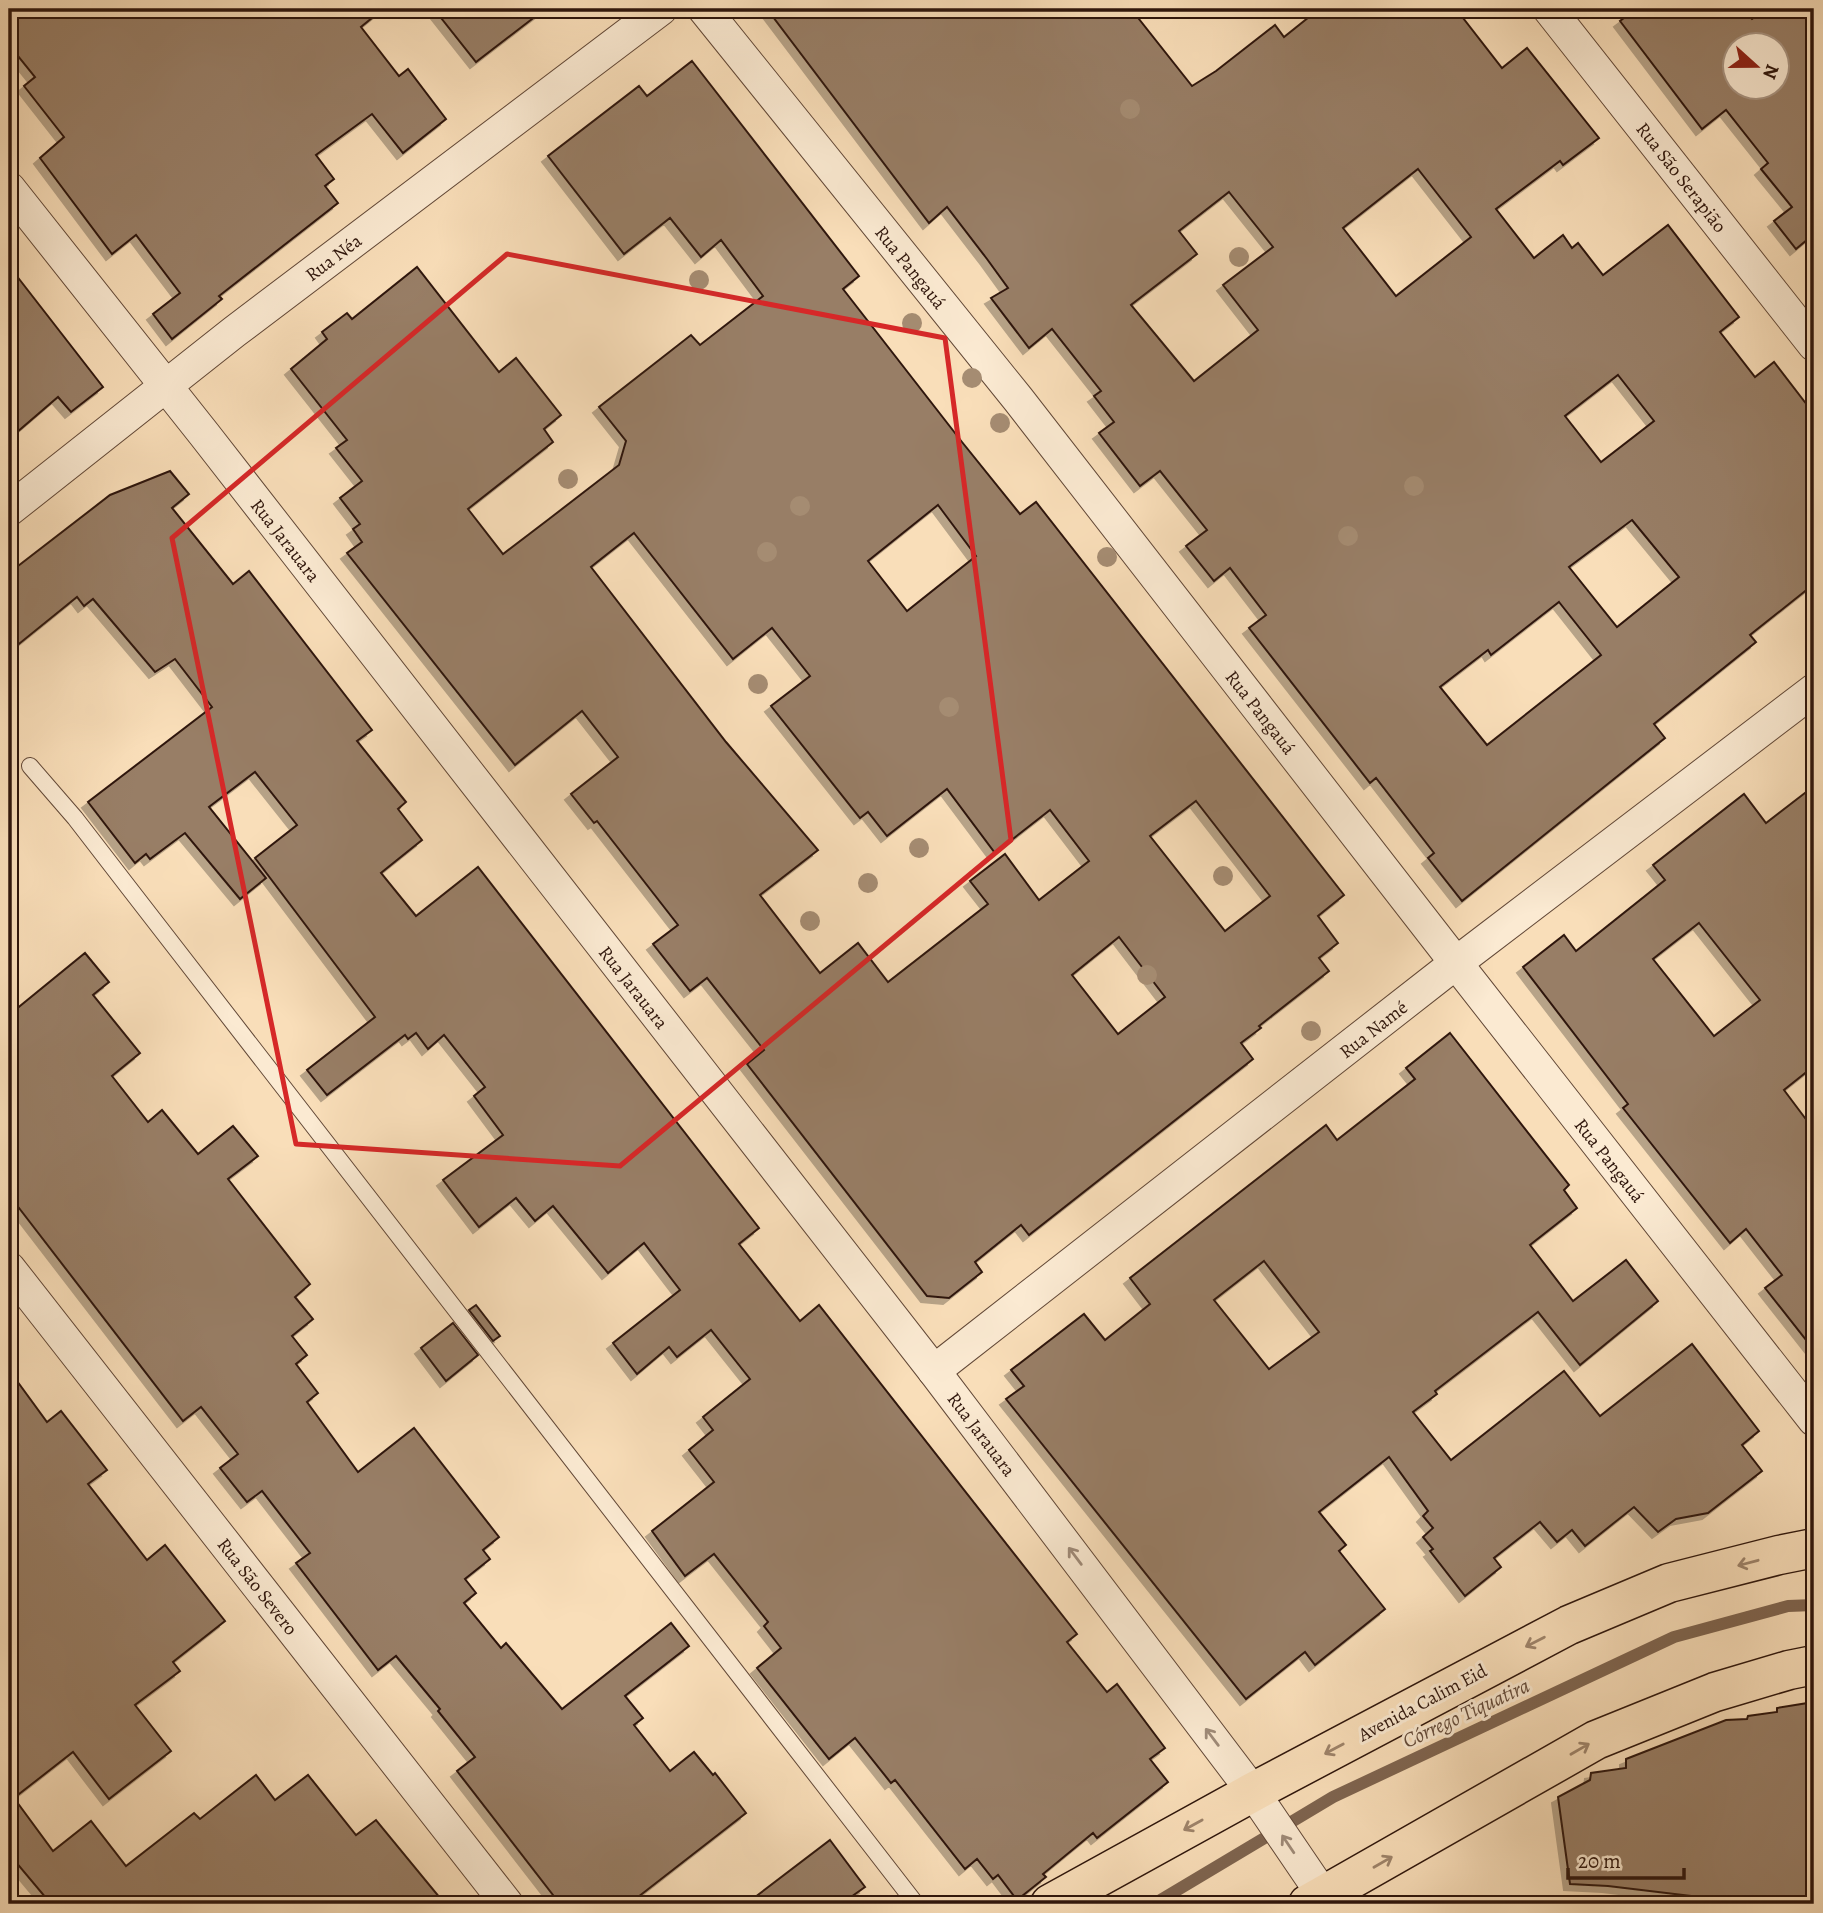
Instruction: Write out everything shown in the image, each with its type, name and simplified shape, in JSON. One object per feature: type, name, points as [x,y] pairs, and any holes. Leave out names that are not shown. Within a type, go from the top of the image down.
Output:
[{"type":"main road","name":"Avenida Calim Eid","points":[[1050,1904],[1253,1792],[1569,1625],[1669,1583],[1814,1548]]},
{"type":"main road","points":[[1316,1900],[1596,1740],[1715,1692],[1814,1665]]},
{"type":"street","name":"Rua Néa","points":[[9,510],[166,386],[661,9]]},
{"type":"street","name":"Rua Pangauá","points":[[704,9],[1027,410],[1814,1420]]},
{"type":"street","name":"Rua São Serapião","points":[[1549,9],[1814,345]]},
{"type":"street","name":"Rua Jarauara","points":[[9,188],[934,1371],[1253,1792],[1316,1900]]},
{"type":"street","name":"Rua Namé","points":[[934,1371],[1456,963],[1814,690]]},
{"type":"street","name":"Rua São Severo","points":[[9,1268],[507,1904]]},
{"type":"lane","points":[[30,766],[130,888],[916,1904]]},
{"type":"highlighted area","points":[[507,254],[945,338],[1011,840],[620,1166],[296,1144],[172,538]]},
{"type":"building","points":[[9,9],[383,9],[361,27],[399,76],[408,69],[446,119],[403,153],[372,114],[316,155],[334,179],[325,186],[338,203],[219,296],[222,299],[172,339],[153,314],[180,293],[136,235],[112,254],[40,158],[64,137],[24,86],[35,77],[9,45]]},
{"type":"building","points":[[434,9],[545,9],[476,62]]},
{"type":"building","points":[[767,9],[1131,9],[1192,86],[1216,71],[1275,25],[1284,37],[1319,9],[1456,9],[1502,68],[1527,48],[1599,138],[1563,165],[1560,161],[1496,209],[1534,258],[1563,235],[1572,248],[1578,243],[1603,275],[1668,225],[1739,317],[1720,332],[1755,377],[1774,362],[1814,414],[1814,584],[1750,635],[1756,642],[1654,724],[1665,738],[1462,901],[1428,858],[1434,853],[1376,778],[1370,783],[1249,628],[1266,615],[1230,568],[1214,581],[1186,546],[1207,530],[1160,471],[1140,486],[1099,433],[1114,422],[1094,396],[1101,391],[1052,329],[1029,348],[991,298],[1008,288],[947,207],[929,223]],"holes":[[[1418,169],[1471,237],[1396,296],[1343,228]],[[1229,192],[1273,247],[1223,285],[1258,330],[1194,381],[1131,305],[1197,254],[1179,231]],[[1618,375],[1654,421],[1601,462],[1565,416]],[[1632,520],[1679,577],[1617,627],[1569,567]],[[1559,602],[1601,655],[1487,745],[1440,687],[1488,650],[1491,655]]]},
{"type":"building","points":[[1636,9],[1742,9],[1752,19],[1766,9],[1814,9],[1814,234],[1796,249],[1774,221],[1792,207],[1761,169],[1768,163],[1726,110],[1702,129],[1620,21]]},
{"type":"building","points":[[692,61],[859,276],[843,289],[962,442],[1020,514],[1036,502],[1344,895],[1318,916],[1338,943],[1319,958],[1329,971],[1241,1043],[1253,1059],[1029,1235],[1021,1225],[975,1262],[982,1272],[949,1298],[927,1296],[747,1064],[764,1050],[707,978],[690,991],[653,944],[678,925],[597,821],[594,823],[571,794],[618,757],[582,711],[515,765],[347,553],[362,542],[353,529],[360,524],[340,498],[362,481],[336,448],[347,440],[291,369],[327,339],[322,332],[347,313],[352,319],[417,267],[499,372],[516,358],[561,415],[544,429],[553,442],[468,509],[503,554],[549,519],[619,465],[626,441],[599,407],[691,335],[700,345],[763,296],[721,240],[701,257],[670,218],[624,254],[548,156],[639,86],[647,96]],"holes":[[[938,505],[976,556],[907,611],[868,561]],[[634,533],[733,659],[772,628],[810,676],[771,706],[860,818],[868,812],[887,836],[947,789],[995,853],[1050,810],[1089,861],[1039,900],[1005,854],[970,881],[988,904],[888,982],[858,943],[820,973],[760,895],[818,850],[726,742],[591,567]],[[1196,801],[1270,896],[1225,931],[1150,836]],[[1119,937],[1165,997],[1118,1034],[1072,975]]]},
{"type":"building","points":[[9,266],[103,387],[71,412],[58,397],[9,439]]},
{"type":"building","points":[[170,471],[189,494],[172,508],[233,584],[249,571],[372,730],[357,741],[406,802],[398,809],[422,840],[381,873],[416,916],[478,867],[759,1228],[739,1244],[800,1321],[819,1305],[1077,1634],[1067,1642],[1107,1692],[1117,1684],[1165,1748],[1150,1759],[1168,1782],[1097,1838],[1093,1833],[1043,1874],[1046,1877],[1017,1900],[998,1875],[993,1879],[977,1859],[965,1869],[895,1780],[891,1783],[855,1738],[829,1759],[757,1668],[781,1648],[764,1626],[768,1622],[714,1554],[685,1576],[652,1531],[714,1482],[689,1450],[713,1430],[703,1417],[750,1379],[711,1330],[677,1357],[669,1347],[637,1374],[613,1343],[680,1290],[644,1243],[608,1273],[553,1206],[535,1221],[516,1198],[479,1227],[443,1180],[503,1135],[474,1096],[485,1087],[444,1035],[428,1049],[416,1033],[408,1039],[405,1035],[327,1095],[307,1070],[375,1017],[255,858],[297,825],[255,772],[209,807],[266,878],[240,899],[185,833],[150,859],[146,854],[135,863],[88,802],[212,707],[175,659],[155,672],[93,599],[84,606],[77,597],[9,652],[9,573],[110,495]]},
{"type":"building","points":[[1814,786],[1814,1066],[1784,1090],[1814,1130],[1814,1350],[1765,1288],[1782,1275],[1746,1229],[1730,1243],[1623,1108],[1628,1104],[1523,967],[1564,935],[1576,951],[1665,880],[1653,865],[1744,794],[1766,823]],"holes":[[[1699,923],[1760,1000],[1714,1036],[1653,959]]]},
{"type":"building","points":[[85,953],[109,982],[93,995],[140,1053],[112,1076],[148,1122],[162,1110],[198,1154],[233,1126],[258,1156],[228,1179],[310,1284],[295,1297],[313,1319],[292,1336],[307,1355],[296,1364],[318,1393],[307,1402],[358,1472],[414,1428],[499,1537],[483,1550],[490,1559],[465,1579],[476,1593],[464,1603],[501,1648],[506,1643],[562,1709],[671,1623],[689,1646],[625,1696],[643,1718],[634,1725],[670,1771],[694,1752],[713,1775],[715,1773],[746,1813],[629,1904],[560,1904],[457,1771],[475,1757],[438,1711],[440,1709],[396,1656],[378,1670],[296,1563],[310,1553],[262,1491],[247,1502],[220,1468],[238,1454],[201,1407],[183,1421],[9,1195],[9,1015]]},
{"type":"building","points":[[1450,1033],[1569,1185],[1564,1190],[1577,1208],[1530,1245],[1573,1301],[1626,1260],[1658,1301],[1580,1365],[1538,1312],[1435,1391],[1437,1394],[1413,1412],[1451,1460],[1564,1371],[1600,1416],[1692,1344],[1759,1431],[1742,1445],[1762,1471],[1708,1513],[1676,1519],[1658,1532],[1634,1507],[1585,1546],[1572,1530],[1557,1542],[1540,1522],[1494,1558],[1501,1567],[1465,1596],[1430,1551],[1433,1549],[1423,1537],[1433,1528],[1423,1516],[1428,1511],[1389,1457],[1319,1512],[1346,1545],[1339,1551],[1385,1609],[1315,1665],[1305,1652],[1246,1699],[1006,1399],[1024,1386],[1011,1370],[1084,1314],[1105,1340],[1150,1304],[1130,1278],[1326,1125],[1337,1140],[1415,1079],[1406,1068]],"holes":[[[1264,1261],[1319,1332],[1269,1369],[1214,1300]]]},
{"type":"building","points":[[476,1305],[500,1336],[493,1341],[469,1310]]},
{"type":"building","points":[[453,1323],[478,1355],[446,1381],[421,1348]]},
{"type":"building","points":[[9,1370],[47,1422],[61,1411],[107,1470],[88,1484],[147,1560],[165,1545],[225,1621],[173,1662],[180,1671],[135,1705],[171,1751],[109,1799],[73,1752],[14,1798],[53,1851],[91,1821],[126,1866],[194,1813],[200,1819],[256,1775],[275,1800],[308,1775],[356,1835],[376,1820],[445,1904],[51,1904],[9,1854]]},
{"type":"building","points":[[1814,1702],[1814,1904],[1758,1904],[1570,1884],[1558,1797],[1590,1780],[1591,1773],[1626,1768],[1626,1759],[1726,1720],[1747,1719],[1748,1716],[1777,1712],[1777,1708]]},
{"type":"building","points":[[830,1840],[865,1887],[841,1904],[746,1904]]},
{"type":"waterway","name":"Córrego Tiquatira","points":[[1154,1904],[1333,1797],[1674,1637],[1788,1606],[1814,1605]]}]
